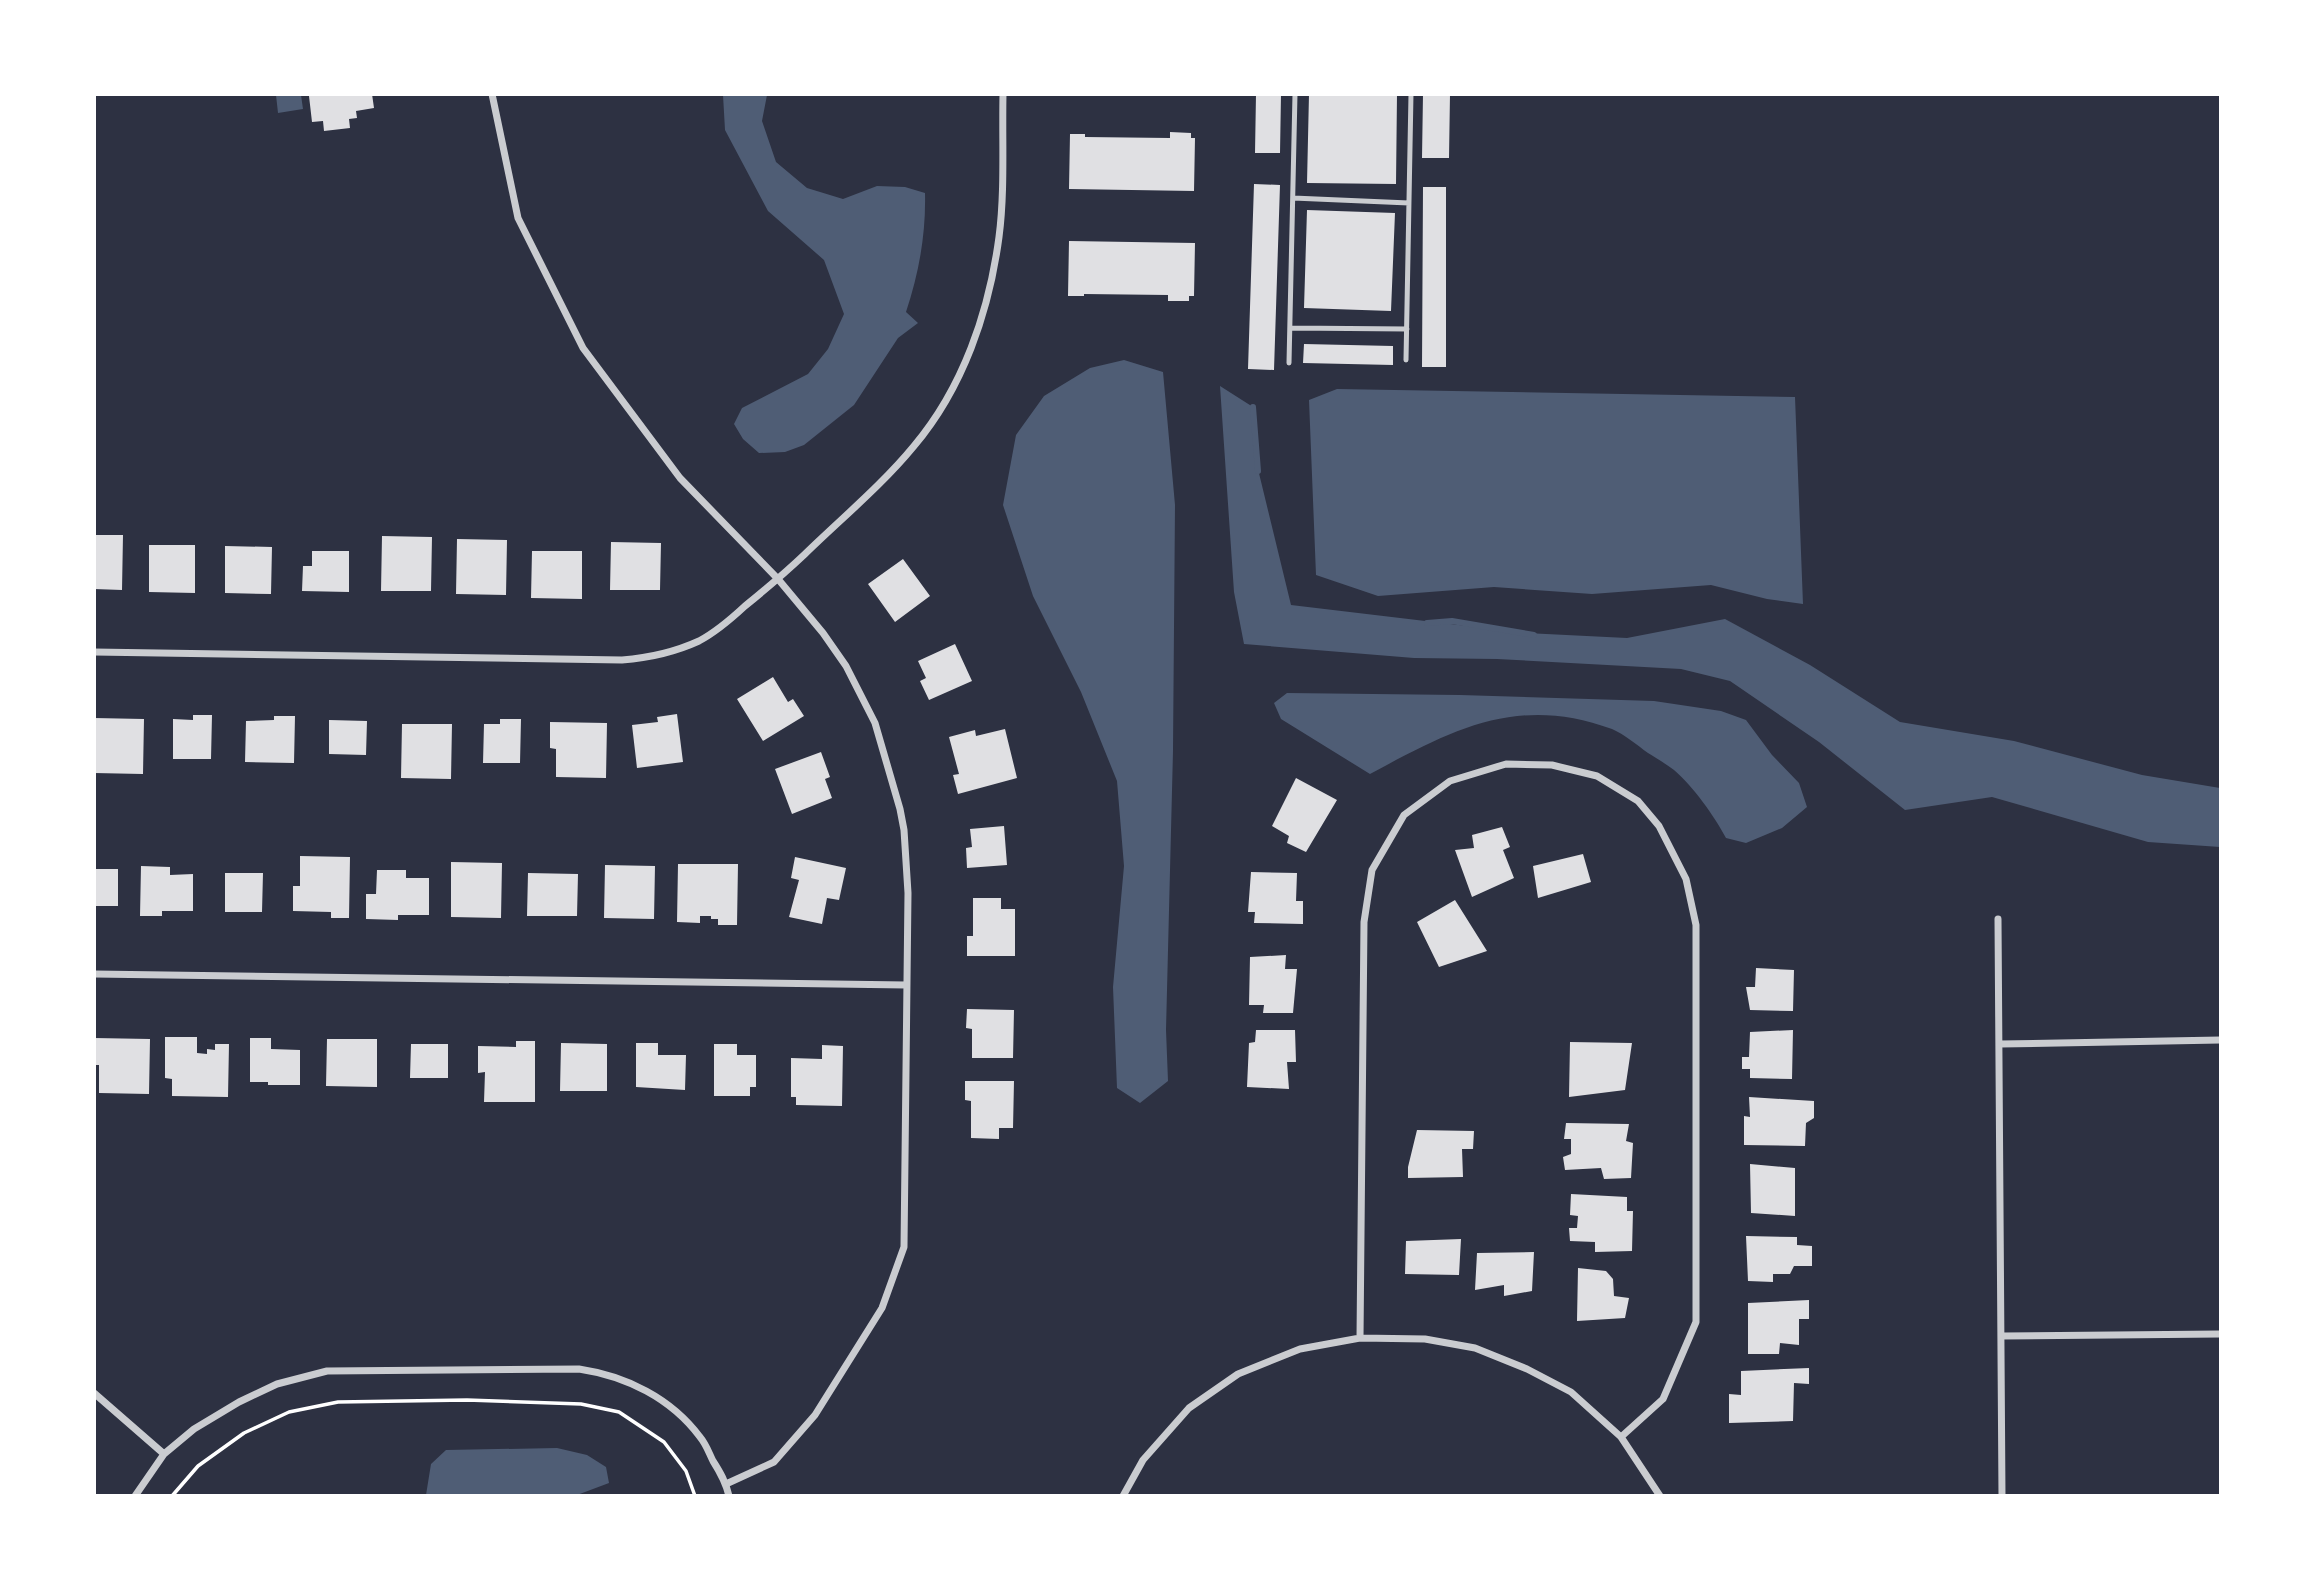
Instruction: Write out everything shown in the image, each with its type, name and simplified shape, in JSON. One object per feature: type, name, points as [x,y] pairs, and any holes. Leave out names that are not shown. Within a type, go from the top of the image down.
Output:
[{"type":"street","points":[[492,94],[518,218],[583,348],[680,478],[778,579],[846,666],[872,715],[884,746],[904,830],[908,893],[904,1247],[882,1308],[815,1415],[774,1462],[726,1484]]},
{"type":"street","points":[[94,652],[636,659],[670,651],[700,640],[717,630],[778,579],[892,471],[916,444],[954,387],[985,307],[995,263],[1001,210],[1003,94]]},
{"type":"street","points":[[1360,1338],[1364,922],[1372,870],[1404,815],[1450,781],[1506,764],[1552,765],[1597,776],[1638,802],[1659,826],[1686,879],[1696,925],[1696,1322],[1663,1399],[1621,1437]]},
{"type":"street","points":[[1998,919],[2002,1496]]},
{"type":"street","points":[[94,974],[906,985]]},
{"type":"street","points":[[2000,1044],[2221,1040]]},
{"type":"street","points":[[2002,1336],[2221,1334]]},
{"type":"street","points":[[1123,1496],[1143,1460],[1189,1408],[1238,1374],[1300,1349],[1360,1338],[1425,1339],[1475,1348],[1527,1369],[1571,1392],[1621,1437],[1660,1496]]},
{"type":"street","points":[[135,1496],[164,1454],[194,1429],[239,1402],[277,1384],[327,1371],[579,1369],[602,1372],[638,1386],[671,1406],[701,1437],[726,1484],[729,1496]]},
{"type":"street","points":[[94,1393],[164,1454]]},
{"type":"lane","points":[[1289,363],[1295,94]]},
{"type":"lane","points":[[1406,360],[1411,94]]},
{"type":"lane","points":[[1293,198],[1409,203]]},
{"type":"lane","points":[[1290,328],[1407,329]]},
{"type":"path","points":[[172,1496],[198,1466],[216,1453],[244,1433],[289,1412],[338,1402],[467,1400],[581,1404],[619,1412],[664,1442],[685,1471],[695,1496]]},
{"type":"water","points":[[276,95],[301,95],[303,109],[278,113]]},
{"type":"water","points":[[723,95],[767,95],[762,121],[776,162],[807,188],[843,199],[877,186],[905,187],[925,193],[921,253],[906,312],[918,323],[898,338],[854,405],[804,445],[785,452],[759,453],[743,439],[734,424],[742,408],[808,374],[828,349],[844,314],[824,260],[768,211],[725,130]]},
{"type":"water","points":[[1124,360],[1163,372],[1175,505],[1173,751],[1166,1030],[1168,1081],[1140,1103],[1117,1088],[1113,987],[1124,866],[1117,781],[1081,692],[1033,596],[1003,505],[1016,435],[1044,396],[1090,368]]},
{"type":"water","points":[[1220,386],[1253,407],[1257,465],[1291,605],[1526,633],[1627,638],[1725,619],[1810,665],[1900,722],[2014,741],[2142,775],[2220,788],[2220,847],[2148,842],[1992,797],[1905,810],[1819,742],[1730,681],[1681,669],[1497,659],[1414,658],[1244,644],[1234,592]]},
{"type":"water","points":[[1337,389],[1795,397],[1803,604],[1767,599],[1711,585],[1592,594],[1494,587],[1378,596],[1316,575],[1309,400]]},
{"type":"water","points":[[1287,693],[1654,701],[1721,711],[1746,720],[1772,755],[1799,783],[1807,807],[1782,828],[1746,843],[1726,838],[1689,784],[1626,737],[1612,729],[1578,719],[1546,715],[1515,716],[1458,731],[1370,774],[1281,719],[1274,703]]},
{"type":"water","points":[[557,1448],[587,1455],[606,1467],[609,1483],[577,1495],[426,1495],[431,1464],[446,1450]]},
{"type":"building","points":[[310,94],[372,94],[374,108],[356,111],[357,118],[349,119],[350,128],[324,131],[323,121],[312,122]]},
{"type":"building","points":[[1256,94],[1281,94],[1280,153],[1255,153]]},
{"type":"building","points":[[1309,94],[1397,94],[1396,184],[1307,183]]},
{"type":"building","points":[[1423,94],[1450,94],[1449,158],[1422,158]]},
{"type":"building","points":[[1170,132],[1191,133],[1191,138],[1195,138],[1194,191],[1069,189],[1070,134],[1085,134],[1085,137],[1170,138]]},
{"type":"building","points":[[1254,184],[1280,185],[1274,370],[1248,369]]},
{"type":"building","points":[[1423,187],[1446,187],[1446,367],[1422,367]]},
{"type":"building","points":[[1307,210],[1395,213],[1391,311],[1304,308]]},
{"type":"building","points":[[1069,241],[1195,243],[1194,296],[1189,296],[1189,301],[1168,301],[1168,295],[1068,296]]},
{"type":"building","points":[[1304,344],[1393,346],[1393,365],[1303,363]]},
{"type":"building","points":[[94,535],[123,535],[122,590],[94,589]]},
{"type":"building","points":[[382,536],[432,537],[431,591],[381,591]]},
{"type":"building","points":[[457,539],[507,540],[506,595],[456,594]]},
{"type":"building","points":[[611,542],[661,543],[660,590],[610,590]]},
{"type":"building","points":[[149,545],[195,545],[195,593],[149,592]]},
{"type":"building","points":[[225,546],[272,547],[271,594],[225,593]]},
{"type":"building","points":[[312,551],[349,551],[349,592],[302,591],[303,566],[312,566]]},
{"type":"building","points":[[532,551],[582,551],[582,599],[531,598]]},
{"type":"building","points":[[903,559],[930,596],[895,622],[868,584]]},
{"type":"building","points":[[955,644],[972,681],[929,700],[920,681],[926,678],[918,661]]},
{"type":"building","points":[[773,677],[788,702],[793,699],[804,716],[763,741],[737,699]]},
{"type":"building","points":[[677,714],[683,762],[637,768],[632,725],[658,722],[657,717]]},
{"type":"building","points":[[193,715],[212,715],[211,759],[173,759],[173,719],[193,720]]},
{"type":"building","points":[[274,716],[295,716],[294,763],[245,762],[246,721],[274,720]]},
{"type":"building","points":[[94,718],[144,719],[143,774],[94,773]]},
{"type":"building","points":[[500,719],[521,719],[520,763],[483,763],[484,724],[500,724]]},
{"type":"building","points":[[329,720],[367,721],[366,755],[329,754]]},
{"type":"building","points":[[550,722],[607,723],[606,778],[556,777],[556,749],[550,748]]},
{"type":"building","points":[[402,724],[452,724],[451,779],[401,778]]},
{"type":"building","points":[[1005,729],[1017,778],[958,794],[953,775],[959,774],[949,737],[975,730],[976,736]]},
{"type":"building","points":[[821,752],[830,777],[825,779],[832,798],[792,814],[775,769]]},
{"type":"building","points":[[1296,778],[1337,800],[1306,852],[1287,843],[1289,836],[1272,826]]},
{"type":"building","points":[[1004,826],[1007,865],[967,868],[966,848],[972,847],[970,829]]},
{"type":"building","points":[[1502,827],[1510,847],[1503,850],[1514,878],[1472,897],[1455,850],[1474,848],[1472,835]]},
{"type":"building","points":[[1583,854],[1591,882],[1538,898],[1533,866]]},
{"type":"building","points":[[300,856],[350,857],[349,918],[331,918],[331,912],[293,911],[293,886],[300,886]]},
{"type":"building","points":[[795,857],[846,868],[839,900],[827,898],[822,924],[789,917],[799,880],[791,878]]},
{"type":"building","points":[[451,862],[502,863],[501,918],[451,917]]},
{"type":"building","points":[[678,864],[738,864],[737,925],[718,925],[718,919],[711,919],[711,916],[700,916],[700,923],[677,922]]},
{"type":"building","points":[[605,865],[655,866],[654,919],[604,918]]},
{"type":"building","points":[[141,866],[170,867],[170,875],[193,874],[193,911],[162,911],[162,916],[140,916]]},
{"type":"building","points":[[94,869],[118,869],[118,906],[94,906]]},
{"type":"building","points":[[377,870],[406,870],[406,878],[429,878],[429,915],[398,915],[398,920],[366,919],[366,894],[376,894]]},
{"type":"building","points":[[1251,872],[1297,873],[1296,901],[1303,901],[1303,924],[1254,923],[1255,912],[1248,912]]},
{"type":"building","points":[[225,873],[263,873],[262,912],[225,912]]},
{"type":"building","points":[[528,873],[578,874],[577,916],[527,916]]},
{"type":"building","points":[[973,898],[1001,898],[1001,909],[1015,909],[1015,956],[967,956],[967,936],[973,936]]},
{"type":"building","points":[[1455,900],[1487,951],[1439,967],[1417,922]]},
{"type":"building","points":[[1286,955],[1285,969],[1297,969],[1293,1013],[1263,1013],[1264,1005],[1249,1005],[1250,957]]},
{"type":"building","points":[[1756,968],[1794,970],[1793,1011],[1750,1010],[1746,987],[1755,987]]},
{"type":"building","points":[[967,1009],[1014,1010],[1013,1058],[972,1058],[972,1029],[966,1028]]},
{"type":"building","points":[[1256,1030],[1295,1030],[1296,1062],[1287,1062],[1289,1089],[1247,1087],[1249,1043],[1255,1042]]},
{"type":"building","points":[[1793,1030],[1792,1079],[1750,1078],[1750,1069],[1742,1069],[1742,1057],[1749,1057],[1750,1032]]},
{"type":"building","points":[[165,1037],[197,1037],[197,1053],[207,1054],[207,1049],[215,1050],[215,1044],[229,1044],[228,1097],[172,1096],[172,1079],[165,1078]]},
{"type":"building","points":[[94,1038],[150,1039],[149,1094],[99,1093],[99,1065],[94,1065]]},
{"type":"building","points":[[250,1038],[271,1038],[271,1049],[300,1050],[300,1085],[250,1082]]},
{"type":"building","points":[[327,1039],[377,1039],[377,1087],[326,1086]]},
{"type":"building","points":[[516,1041],[535,1041],[535,1102],[484,1102],[485,1072],[478,1073],[478,1046],[516,1047]]},
{"type":"building","points":[[1570,1042],[1632,1043],[1625,1090],[1569,1097]]},
{"type":"building","points":[[561,1043],[607,1044],[607,1091],[560,1091]]},
{"type":"building","points":[[636,1043],[658,1043],[658,1055],[686,1055],[685,1090],[636,1087]]},
{"type":"building","points":[[411,1044],[448,1044],[448,1078],[410,1078]]},
{"type":"building","points":[[714,1044],[737,1044],[737,1055],[756,1055],[756,1087],[750,1087],[750,1096],[714,1096]]},
{"type":"building","points":[[822,1045],[843,1046],[842,1106],[796,1105],[796,1097],[791,1097],[791,1058],[822,1059]]},
{"type":"building","points":[[965,1081],[1014,1081],[1013,1128],[999,1128],[999,1139],[971,1138],[971,1101],[965,1100]]},
{"type":"building","points":[[1749,1097],[1814,1101],[1814,1118],[1806,1123],[1805,1146],[1744,1145],[1744,1116],[1750,1117]]},
{"type":"building","points":[[1566,1123],[1629,1124],[1626,1141],[1633,1143],[1631,1178],[1604,1179],[1601,1168],[1565,1170],[1563,1157],[1571,1154],[1571,1139],[1564,1139]]},
{"type":"building","points":[[1417,1130],[1474,1131],[1473,1149],[1462,1149],[1463,1177],[1408,1178]]},
{"type":"building","points":[[1750,1164],[1795,1168],[1795,1216],[1751,1213]]},
{"type":"building","points":[[1571,1194],[1627,1197],[1627,1211],[1633,1211],[1632,1251],[1595,1252],[1595,1242],[1570,1241],[1569,1228],[1577,1228],[1578,1216],[1570,1215]]},
{"type":"building","points":[[1746,1236],[1797,1237],[1797,1245],[1812,1246],[1812,1266],[1794,1266],[1790,1274],[1773,1274],[1773,1282],[1748,1281]]},
{"type":"building","points":[[1461,1239],[1459,1275],[1405,1274],[1406,1241]]},
{"type":"building","points":[[1534,1252],[1532,1291],[1504,1296],[1504,1285],[1475,1290],[1477,1253]]},
{"type":"building","points":[[1578,1268],[1606,1271],[1613,1279],[1614,1296],[1629,1298],[1625,1318],[1577,1321]]},
{"type":"building","points":[[1809,1300],[1809,1319],[1799,1319],[1799,1345],[1780,1343],[1779,1354],[1748,1354],[1748,1303]]},
{"type":"building","points":[[1809,1368],[1809,1384],[1794,1383],[1793,1421],[1729,1423],[1729,1394],[1741,1395],[1741,1371]]},
{"type":"waterway","points":[[1253,407],[1258,471]]},
{"type":"waterway","points":[[1427,623],[1452,621],[1534,635]]}]
